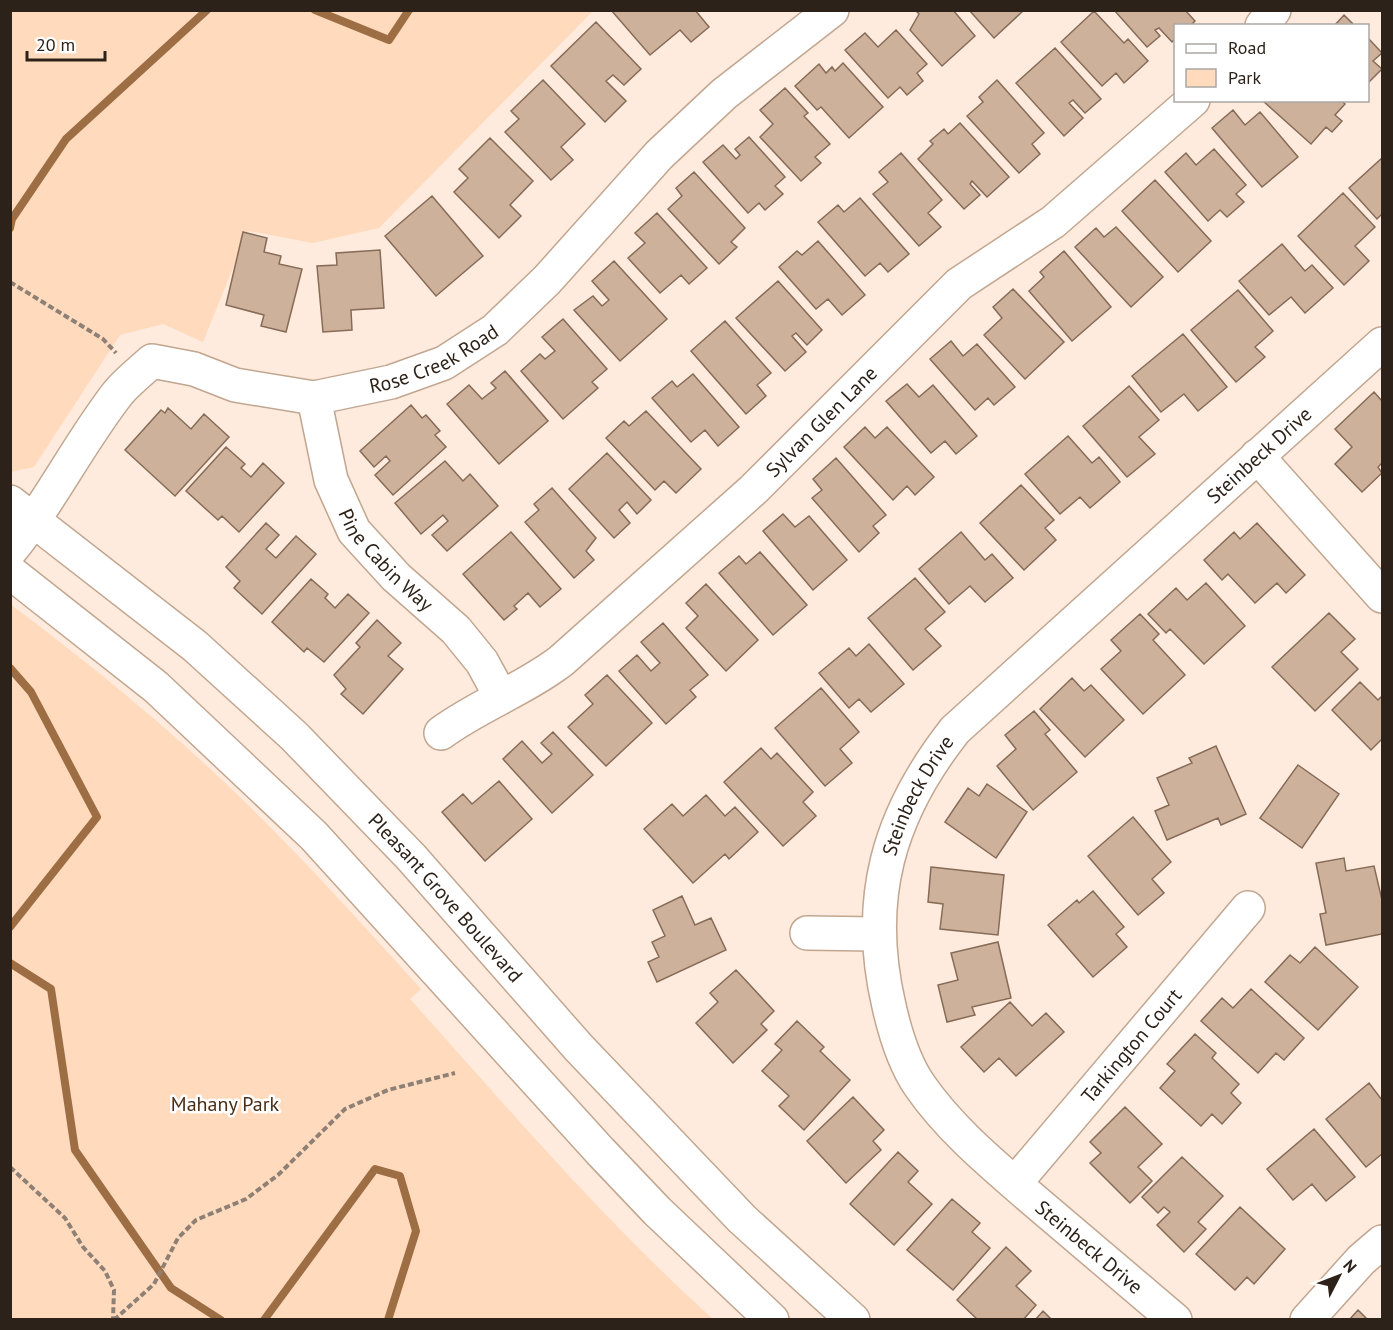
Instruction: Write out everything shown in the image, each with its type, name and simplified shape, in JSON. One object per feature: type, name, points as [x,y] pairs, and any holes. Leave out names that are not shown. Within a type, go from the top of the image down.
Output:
[{"type":"street","name":"Rose Creek Road","points":[[10,551],[23,511],[66,469],[120,391],[152,361],[194,369],[235,385],[314,399],[391,382],[444,363],[495,330],[547,280],[659,155],[716,101],[832,10]]},
{"type":"street","points":[[1264,24],[1274,10]]},
{"type":"street","name":"Sylvan Glen Lane","points":[[441,733],[468,713],[533,682],[561,661],[723,517],[959,284],[1053,222],[1191,102]]},
{"type":"street","name":"Steinbeck Drive","points":[[1174,1320],[1015,1183],[941,1114],[918,1084],[902,1051],[883,980],[877,934],[882,884],[894,836],[910,796],[943,746],[984,701],[1383,344]]},
{"type":"street","name":"Pine Cabin Way","points":[[314,399],[331,480],[354,531],[396,577],[456,630],[482,662],[501,697]]},
{"type":"street","points":[[1257,456],[1383,596]]},
{"type":"street","name":"Pleasant Grove Boulevard","points":[[23,511],[195,646],[294,736],[411,857],[579,1048],[734,1210],[854,1320]]},
{"type":"street","points":[[10,572],[156,687],[314,836],[600,1152],[657,1211],[772,1320]]},
{"type":"street","name":"Tarkington Court","points":[[1015,1183],[1248,908]]},
{"type":"street","points":[[807,933],[877,934]]},
{"type":"street","points":[[1307,1320],[1361,1260],[1383,1242]]},
{"type":"path","points":[[10,282],[103,339],[136,376]]},
{"type":"path","points":[[113,1320],[154,1284],[178,1238],[196,1220],[246,1199],[278,1175],[345,1109],[388,1090],[454,1073]]},
{"type":"path","points":[[10,1167],[70,1224],[83,1247],[105,1270],[114,1290],[113,1320]]},
{"type":"green space","points":[[10,11],[593,11],[379,228],[313,243],[248,231],[203,342],[163,324],[120,335],[34,467],[11,472]]},
{"type":"green space","name":"Mahany Park","points":[[10,604],[103,676],[163,727],[272,829],[337,896],[421,989],[410,999],[520,1122],[633,1243],[713,1319],[11,1319]]},
{"type":"building","points":[[611,10],[695,10],[709,27],[691,42],[680,30],[650,55]]},
{"type":"building","points":[[915,10],[953,10],[975,36],[942,66],[910,30],[919,14]]},
{"type":"building","points":[[969,10],[1024,10],[994,38]]},
{"type":"building","points":[[1114,10],[1185,10],[1195,21],[1192,24],[1174,24],[1172,42],[1159,28],[1155,30],[1160,36],[1147,47]]},
{"type":"building","points":[[1094,11],[1124,43],[1128,39],[1148,61],[1124,83],[1116,73],[1102,86],[1061,42]]},
{"type":"building","points":[[1344,15],[1353,24],[1336,24]]},
{"type":"building","points":[[596,22],[641,69],[624,85],[613,75],[606,81],[626,101],[605,122],[551,66]]},
{"type":"building","points":[[896,30],[927,64],[917,73],[923,81],[907,95],[900,87],[888,98],[845,50],[865,33],[878,47]]},
{"type":"building","points":[[1369,39],[1382,53],[1373,61],[1382,69],[1369,82]]},
{"type":"building","points":[[1055,48],[1101,99],[1085,113],[1073,100],[1069,103],[1083,118],[1064,136],[1016,83]]},
{"type":"building","points":[[843,63],[883,107],[849,138],[821,107],[817,110],[795,86],[819,64],[826,73],[832,67],[835,71]]},
{"type":"building","points":[[543,80],[585,124],[561,147],[573,160],[551,180],[505,132],[519,119],[511,111]]},
{"type":"building","points":[[997,80],[1044,133],[1032,144],[1040,154],[1019,173],[967,116],[983,102],[979,97]]},
{"type":"building","points":[[785,88],[808,113],[804,116],[830,144],[815,157],[821,163],[801,181],[760,137],[773,124],[760,110]]},
{"type":"building","points":[[1264,102],[1343,102],[1345,104],[1335,115],[1342,121],[1332,132],[1326,127],[1311,144]]},
{"type":"building","points":[[1233,110],[1245,125],[1260,112],[1298,157],[1262,187],[1212,128]]},
{"type":"building","points":[[960,123],[1009,177],[987,197],[972,181],[970,184],[980,195],[964,209],[918,159],[933,144],[930,141],[944,129],[948,134]]},
{"type":"building","points":[[749,137],[785,177],[775,186],[783,194],[765,210],[759,203],[748,213],[703,162],[723,145],[736,159],[740,155],[735,149]]},
{"type":"building","points":[[490,138],[533,181],[510,205],[521,216],[499,238],[454,192],[468,178],[459,169]]},
{"type":"building","points":[[1214,149],[1246,185],[1236,194],[1244,202],[1227,217],[1220,210],[1208,221],[1165,172],[1186,153],[1196,165]]},
{"type":"building","points":[[901,153],[942,200],[928,213],[941,227],[919,246],[873,194],[888,182],[879,172]]},
{"type":"building","points":[[1382,158],[1382,214],[1377,219],[1349,188]]},
{"type":"building","points":[[694,172],[745,228],[731,242],[737,247],[719,264],[668,209],[682,196],[676,188]]},
{"type":"building","points":[[1155,180],[1211,241],[1178,272],[1122,211]]},
{"type":"building","points":[[1343,193],[1375,227],[1355,246],[1369,261],[1344,285],[1298,236]]},
{"type":"building","points":[[432,196],[483,256],[436,296],[385,236]]},
{"type":"building","points":[[860,198],[909,254],[888,272],[880,263],[865,276],[818,222],[838,205],[844,212]]},
{"type":"building","points":[[657,213],[707,268],[689,284],[681,275],[660,293],[628,258],[645,243],[635,233]]},
{"type":"building","points":[[1116,227],[1163,277],[1131,307],[1075,247],[1096,228],[1104,237]]},
{"type":"building","points":[[243,232],[267,238],[264,252],[281,256],[279,264],[302,269],[286,332],[261,326],[264,315],[226,305]]},
{"type":"building","points":[[818,241],[865,295],[842,315],[828,299],[816,309],[779,267],[797,251],[802,255]]},
{"type":"building","points":[[1282,244],[1305,271],[1312,265],[1333,288],[1305,313],[1291,297],[1269,315],[1239,281]]},
{"type":"building","points":[[380,250],[384,308],[351,310],[352,330],[323,332],[317,266],[337,265],[336,253]]},
{"type":"building","points":[[1064,251],[1111,307],[1072,341],[1029,291],[1044,277],[1040,272]]},
{"type":"building","points":[[614,261],[667,319],[620,361],[574,310],[593,296],[602,306],[609,300],[592,281]]},
{"type":"building","points":[[778,281],[822,330],[807,345],[796,333],[792,336],[806,352],[785,371],[736,318]]},
{"type":"building","points":[[1013,289],[1064,342],[1025,379],[984,335],[1002,318],[993,307]]},
{"type":"building","points":[[1238,290],[1273,331],[1255,347],[1265,357],[1236,382],[1191,330]]},
{"type":"building","points":[[563,319],[607,369],[592,382],[598,388],[563,419],[521,371],[540,354],[545,359],[555,351],[542,337]]},
{"type":"building","points":[[725,321],[771,373],[757,385],[766,396],[746,414],[691,351]]},
{"type":"building","points":[[1183,334],[1227,387],[1198,411],[1184,394],[1161,412],[1132,376]]},
{"type":"building","points":[[951,341],[963,356],[977,344],[1015,387],[994,405],[988,398],[975,410],[930,359]]},
{"type":"building","points":[[505,371],[548,421],[499,464],[447,404],[469,385],[482,399],[496,388],[491,383]]},
{"type":"building","points":[[693,374],[739,427],[718,446],[705,430],[691,442],[652,398],[672,381],[677,387]]},
{"type":"building","points":[[907,384],[919,397],[933,385],[977,436],[956,454],[945,441],[931,453],[886,401]]},
{"type":"building","points":[[1129,386],[1159,420],[1139,437],[1155,454],[1127,477],[1083,426]]},
{"type":"building","points":[[1374,392],[1382,401],[1382,463],[1378,467],[1382,473],[1362,492],[1335,464],[1352,447],[1335,429]]},
{"type":"building","points":[[411,405],[422,418],[426,415],[440,431],[435,435],[446,447],[393,495],[375,475],[390,461],[386,456],[374,467],[360,451]]},
{"type":"building","points":[[168,408],[191,429],[204,414],[229,437],[175,496],[125,450],[161,410],[165,413]]},
{"type":"building","points":[[646,411],[701,469],[676,493],[664,481],[655,490],[606,438],[624,421],[629,426]]},
{"type":"building","points":[[865,427],[875,438],[887,427],[934,477],[915,495],[907,486],[893,500],[844,447]]},
{"type":"building","points":[[1068,436],[1092,463],[1099,457],[1120,482],[1090,508],[1080,497],[1060,514],[1025,474]]},
{"type":"building","points":[[226,447],[245,464],[241,468],[251,477],[263,463],[284,483],[239,532],[222,516],[218,520],[186,491]]},
{"type":"building","points":[[607,453],[651,500],[637,514],[627,502],[619,510],[630,523],[614,538],[569,489]]},
{"type":"building","points":[[836,458],[886,515],[873,526],[879,533],[859,552],[812,498],[822,490],[813,479]]},
{"type":"building","points":[[445,461],[463,481],[470,474],[498,506],[447,551],[432,535],[448,521],[443,515],[421,534],[395,503]]},
{"type":"building","points":[[1021,485],[1054,520],[1045,528],[1056,540],[1024,570],[980,523]]},
{"type":"building","points":[[552,488],[596,538],[586,551],[594,560],[574,578],[525,522],[539,510],[534,504]]},
{"type":"building","points":[[783,514],[795,527],[809,516],[847,560],[813,590],[763,531]]},
{"type":"building","points":[[266,523],[279,535],[266,549],[276,558],[296,536],[316,554],[262,614],[234,588],[240,581],[226,567]]},
{"type":"building","points":[[1257,523],[1305,575],[1286,593],[1277,583],[1255,603],[1228,574],[1222,580],[1204,560],[1234,532],[1240,539]]},
{"type":"building","points":[[511,532],[561,589],[540,607],[528,593],[514,606],[517,609],[504,620],[463,574]]},
{"type":"building","points":[[961,532],[985,560],[992,554],[1013,578],[985,602],[970,586],[949,604],[919,569]]},
{"type":"building","points":[[760,552],[807,605],[773,635],[719,573],[739,556],[746,564]]},
{"type":"building","points":[[915,578],[945,612],[925,629],[941,646],[913,670],[868,618]]},
{"type":"building","points":[[311,579],[328,594],[325,598],[335,608],[348,594],[369,613],[324,662],[307,648],[304,652],[272,622]]},
{"type":"building","points":[[1206,583],[1245,626],[1204,664],[1170,629],[1166,633],[1148,614],[1176,588],[1187,600]]},
{"type":"building","points":[[706,584],[758,640],[726,671],[686,628],[698,616],[686,603]]},
{"type":"building","points":[[1329,613],[1355,639],[1341,652],[1358,669],[1315,711],[1272,667]]},
{"type":"building","points":[[1140,614],[1159,634],[1153,640],[1185,675],[1143,714],[1101,669],[1121,651],[1111,640]]},
{"type":"building","points":[[377,620],[401,643],[388,656],[403,669],[363,714],[341,694],[346,689],[334,675],[360,647],[356,643]]},
{"type":"building","points":[[663,623],[708,675],[690,690],[696,697],[666,724],[619,671],[637,655],[651,671],[660,663],[641,642]]},
{"type":"building","points":[[869,644],[904,684],[871,712],[859,699],[849,708],[819,673],[849,648],[856,656]]},
{"type":"building","points":[[607,675],[652,723],[606,766],[568,727],[593,704],[585,695]]},
{"type":"building","points":[[1072,678],[1084,691],[1091,685],[1124,720],[1085,757],[1040,709]]},
{"type":"building","points":[[1360,682],[1378,700],[1382,696],[1382,739],[1371,750],[1332,710]]},
{"type":"building","points":[[821,688],[859,732],[840,749],[852,763],[825,786],[775,728]]},
{"type":"building","points":[[1034,711],[1050,730],[1045,734],[1077,772],[1033,810],[997,766],[1016,749],[1005,735]]},
{"type":"building","points":[[553,732],[593,775],[552,813],[503,759],[522,741],[542,763],[552,754],[541,743]]},
{"type":"building","points":[[1216,746],[1246,814],[1221,825],[1218,818],[1167,840],[1155,811],[1169,805],[1157,778],[1192,763],[1189,758]]},
{"type":"building","points":[[761,748],[771,759],[777,753],[813,792],[803,802],[816,816],[783,846],[724,782]]},
{"type":"building","points":[[1298,765],[1339,794],[1302,848],[1260,818]]},
{"type":"building","points":[[499,781],[532,819],[485,861],[442,812],[463,794],[472,804]]},
{"type":"building","points":[[987,784],[1027,812],[996,858],[945,822],[968,788],[979,796]]},
{"type":"building","points":[[706,795],[725,816],[735,807],[758,832],[729,859],[725,854],[693,883],[644,829],[672,804],[683,816]]},
{"type":"building","points":[[1133,817],[1171,862],[1152,879],[1164,893],[1138,915],[1088,856]]},
{"type":"building","points":[[1344,858],[1346,871],[1374,866],[1382,900],[1382,934],[1326,945],[1320,914],[1326,913],[1316,863]]},
{"type":"building","points":[[931,867],[1004,875],[998,935],[940,929],[943,904],[928,902]]},
{"type":"building","points":[[1093,891],[1124,927],[1116,934],[1127,947],[1093,977],[1048,925],[1077,900],[1079,903]]},
{"type":"building","points":[[682,896],[695,925],[711,918],[726,950],[657,982],[648,962],[659,957],[652,942],[665,936],[653,910]]},
{"type":"building","points":[[998,942],[1011,998],[972,1007],[975,1015],[947,1022],[938,985],[958,980],[951,953]]},
{"type":"building","points":[[1315,947],[1358,987],[1318,1030],[1265,982],[1290,955],[1300,963]]},
{"type":"building","points":[[736,970],[774,1011],[761,1024],[767,1030],[733,1063],[696,1023],[718,1002],[710,993]]},
{"type":"building","points":[[1251,989],[1304,1038],[1284,1060],[1276,1053],[1258,1073],[1201,1021],[1222,998],[1233,1008]]},
{"type":"building","points":[[1010,1002],[1032,1026],[1046,1013],[1064,1032],[1016,1076],[999,1058],[984,1072],[961,1047]]},
{"type":"building","points":[[797,1021],[824,1047],[820,1051],[850,1080],[804,1130],[779,1106],[789,1096],[762,1071],[782,1050],[775,1044]]},
{"type":"building","points":[[1195,1034],[1216,1053],[1212,1058],[1239,1084],[1231,1093],[1241,1103],[1222,1124],[1212,1114],[1201,1126],[1160,1088],[1175,1071],[1167,1064]]},
{"type":"building","points":[[1369,1083],[1382,1100],[1382,1154],[1366,1167],[1326,1119]]},
{"type":"building","points":[[853,1097],[884,1130],[873,1141],[881,1150],[846,1183],[807,1141]]},
{"type":"building","points":[[1125,1107],[1162,1144],[1138,1167],[1152,1181],[1130,1203],[1090,1163],[1101,1153],[1090,1142]]},
{"type":"building","points":[[1314,1129],[1355,1177],[1326,1201],[1312,1184],[1293,1200],[1267,1169]]},
{"type":"building","points":[[898,1152],[918,1171],[908,1182],[932,1204],[894,1245],[850,1204]]},
{"type":"building","points":[[1182,1157],[1223,1196],[1198,1222],[1206,1229],[1184,1252],[1157,1225],[1170,1212],[1164,1207],[1158,1213],[1142,1197]]},
{"type":"building","points":[[952,1199],[980,1223],[972,1232],[990,1248],[953,1290],[907,1250]]},
{"type":"building","points":[[1240,1207],[1285,1249],[1254,1284],[1247,1277],[1235,1290],[1196,1254]]},
{"type":"building","points":[[1006,1247],[1031,1271],[1016,1286],[1036,1305],[1023,1320],[978,1320],[957,1300]]},
{"type":"building","points":[[1358,1310],[1368,1320],[1349,1320]]},
{"type":"building","points":[[1043,1311],[1052,1320],[1035,1320]]},
{"type":"waterway","points":[[10,228],[12,219],[66,139],[207,10]]},
{"type":"waterway","points":[[315,10],[389,40],[409,10]]},
{"type":"waterway","points":[[10,668],[31,692],[97,817],[10,927]]},
{"type":"waterway","points":[[10,963],[51,989],[75,1150],[171,1288],[221,1320]]},
{"type":"waterway","points":[[264,1320],[375,1169],[400,1176],[416,1231],[388,1320]]}]
